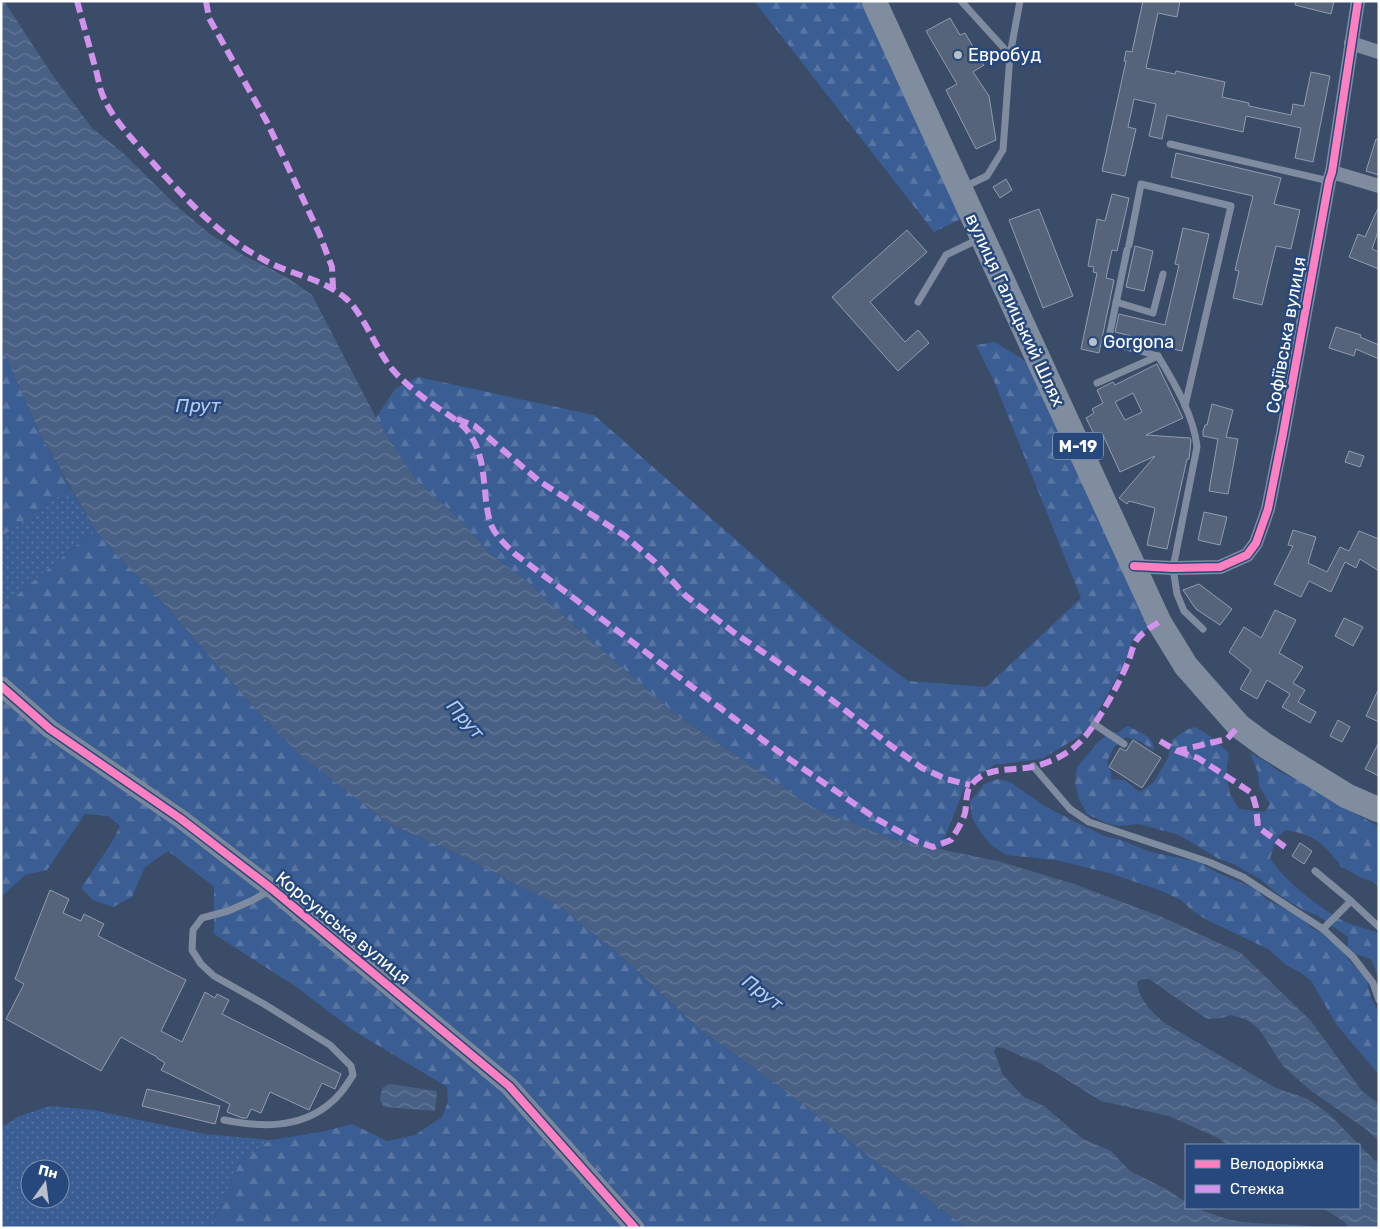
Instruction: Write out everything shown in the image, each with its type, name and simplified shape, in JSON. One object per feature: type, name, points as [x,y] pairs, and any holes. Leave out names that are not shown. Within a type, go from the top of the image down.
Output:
[{"type":"highway","name":"вулиця Галицький Шлях","points":[[874,1],[1159,622],[1186,666],[1240,726],[1266,746],[1348,796],[1379,810]]},
{"type":"main road","name":"Корсунська вулиця","points":[[1,686],[50,729],[181,819],[272,889],[508,1086],[635,1228]]},
{"type":"street","name":"Софіївська вулиця","points":[[1134,566],[1173,568],[1220,567],[1247,556],[1256,543],[1268,509],[1279,453],[1331,176],[1358,1]]},
{"type":"street","points":[[1351,43],[1379,52]]},
{"type":"street","points":[[1331,176],[1379,186]]},
{"type":"lane","points":[[962,1],[1010,55]]},
{"type":"lane","points":[[959,189],[987,176],[1003,150],[1010,55],[1020,1]]},
{"type":"lane","points":[[1170,144],[1331,176]]},
{"type":"lane","points":[[1184,406],[1231,206],[1141,184],[1108,342],[1158,356],[1175,383],[1184,406],[1196,435],[1198,447],[1173,568],[1177,594],[1184,611],[1204,629]]},
{"type":"lane","points":[[918,302],[946,254],[982,238]]},
{"type":"lane","points":[[1116,302],[1153,313],[1163,274]]},
{"type":"lane","points":[[1097,383],[1158,356]]},
{"type":"lane","points":[[1094,724],[1124,744]]},
{"type":"lane","points":[[1033,766],[1070,809],[1089,822],[1208,862],[1243,877],[1323,929],[1353,957],[1373,983],[1379,1000]]},
{"type":"lane","points":[[1315,871],[1379,928]]},
{"type":"lane","points":[[224,1120],[244,1124],[274,1126],[300,1119],[316,1113],[328,1105],[338,1096],[353,1075],[350,1066],[330,1045],[214,976],[201,964],[192,950],[193,930],[202,918],[228,911],[252,901],[272,889]]},
{"type":"lane","points":[[1323,929],[1351,902]]},
{"type":"green space","points":[[754,1],[870,1],[963,218],[934,232]]},
{"type":"green space","points":[[995,342],[1030,364],[1156,622],[1132,641],[1125,662],[1092,723],[1080,736],[1042,759],[994,765],[966,784],[940,849],[895,840],[814,808],[674,713],[560,613],[528,582],[488,552],[460,520],[416,480],[376,418],[395,389],[418,377],[594,415],[834,626],[908,681],[986,687],[1081,598],[994,381],[976,345]]},
{"type":"green space","points":[[1,346],[41,436],[70,488],[1,537]]},
{"type":"green space","points":[[70,488],[95,530],[1,608],[1,537]]},
{"type":"green space","points":[[95,530],[156,595],[259,713],[299,754],[389,824],[458,854],[558,905],[621,956],[698,1028],[776,1084],[880,1165],[967,1228],[212,1228],[239,1163],[270,1140],[321,1132],[352,1124],[387,1141],[415,1135],[442,1117],[448,1102],[447,1087],[354,1031],[295,986],[214,934],[214,887],[168,851],[145,867],[132,897],[113,907],[93,900],[81,888],[112,842],[120,826],[108,816],[85,814],[47,870],[25,875],[1,897],[1,608]]},
{"type":"green space","points":[[1127,726],[1149,738],[1154,751],[1140,741],[1126,737],[1114,747],[1107,762],[1111,772],[1111,779],[1124,780],[1140,792],[1154,782],[1168,758],[1172,740],[1186,730],[1195,727],[1210,736],[1229,753],[1226,774],[1230,794],[1239,809],[1265,812],[1270,804],[1259,786],[1258,773],[1250,753],[1280,772],[1296,779],[1379,827],[1379,888],[1373,882],[1341,867],[1321,844],[1300,833],[1286,830],[1277,837],[1270,858],[1276,867],[1295,886],[1329,913],[1350,924],[1376,932],[1379,935],[1379,979],[1371,959],[1348,950],[1348,937],[1317,915],[1305,911],[1279,895],[1260,879],[1233,864],[1219,859],[1179,835],[1139,824],[1118,826],[1106,823],[1087,814],[1079,799],[1075,783],[1077,767],[1099,741],[1112,732],[1118,733]]},
{"type":"green space","points":[[998,779],[1010,782],[1046,807],[1104,836],[1118,839],[1151,852],[1199,862],[1218,873],[1256,889],[1267,900],[1297,914],[1312,928],[1326,935],[1367,981],[1371,998],[1379,1012],[1379,1075],[1336,1024],[1312,982],[1301,973],[1286,965],[1268,949],[1207,920],[1181,900],[1159,890],[1109,873],[1056,860],[1006,855],[991,845],[972,818],[970,802],[984,784]]},
{"type":"green space","points":[[50,1106],[93,1110],[205,1134],[270,1140],[239,1163],[212,1228],[1,1228],[1,1127],[20,1116]]},
{"type":"water","name":"Прут","points":[[1,1],[4,1],[51,73],[92,128],[122,152],[179,208],[210,234],[245,256],[288,278],[312,295],[376,418],[416,480],[460,520],[488,552],[528,582],[560,613],[674,713],[814,808],[895,840],[998,861],[1074,884],[1162,917],[1241,953],[1311,1021],[1362,1091],[1379,1104],[1379,1141],[1367,1130],[1310,1090],[1283,1066],[1259,1029],[1247,1020],[1231,1015],[1207,1019],[1149,979],[1142,979],[1137,982],[1140,995],[1151,1011],[1166,1024],[1276,1088],[1308,1099],[1329,1114],[1358,1144],[1227,1144],[1218,1138],[1169,1116],[1101,1101],[1040,1063],[1004,1048],[996,1047],[994,1051],[1003,1075],[1024,1097],[1044,1106],[1083,1139],[1111,1151],[1130,1171],[1166,1189],[1185,1201],[1185,1209],[1197,1209],[1242,1222],[1319,1228],[967,1228],[880,1165],[776,1084],[698,1028],[621,956],[558,905],[458,854],[389,824],[299,754],[259,713],[156,595],[95,530],[41,436],[1,346]]},
{"type":"water","points":[[389,1084],[437,1091],[435,1111],[384,1107],[380,1100],[382,1088]]},
{"type":"water","name":"Прут","points":[[1360,1146],[1374,1160],[1379,1162],[1379,1228],[1349,1228],[1346,1223],[1325,1209],[1360,1209]]},
{"type":"building","points":[[1143,1],[1180,1],[1177,17],[1158,13],[1146,68],[1175,74],[1176,71],[1225,82],[1222,97],[1249,103],[1249,106],[1291,115],[1293,104],[1304,106],[1311,72],[1330,76],[1313,162],[1295,158],[1301,128],[1246,116],[1243,132],[1167,115],[1162,139],[1149,136],[1156,104],[1134,99],[1128,127],[1136,129],[1125,176],[1102,171],[1126,61],[1124,61],[1126,51],[1132,52]]},
{"type":"building","points":[[1296,1],[1334,1],[1331,14],[1295,5]]},
{"type":"building","points":[[950,18],[960,35],[965,33],[984,65],[973,72],[989,96],[996,140],[976,149],[946,90],[957,84],[926,31]]},
{"type":"building","points":[[1376,139],[1379,140],[1379,175],[1366,171]]},
{"type":"building","points":[[1176,153],[1281,178],[1274,204],[1300,210],[1291,249],[1276,246],[1262,305],[1233,298],[1239,271],[1235,270],[1253,196],[1171,177]]},
{"type":"building","points":[[1006,179],[1012,190],[1000,198],[993,187]]},
{"type":"building","points":[[1112,194],[1129,198],[1117,251],[1112,250],[1106,278],[1114,280],[1099,353],[1081,349],[1097,273],[1093,272],[1094,267],[1088,266],[1097,219],[1105,221]]},
{"type":"building","points":[[1379,206],[1379,229],[1372,249],[1379,252],[1379,269],[1349,257],[1358,234],[1365,237]]},
{"type":"building","points":[[1039,209],[1073,296],[1043,308],[1009,220]]},
{"type":"building","points":[[1183,228],[1209,234],[1182,351],[1160,346],[1160,343],[1115,332],[1119,314],[1165,325],[1179,265],[1175,264]]},
{"type":"building","points":[[907,230],[927,252],[870,302],[905,342],[918,330],[929,343],[898,371],[832,297]]},
{"type":"building","points":[[1135,246],[1153,251],[1144,291],[1126,287]]},
{"type":"building","points":[[1336,327],[1361,335],[1360,337],[1379,345],[1379,359],[1356,349],[1354,356],[1329,348]]},
{"type":"building","points":[[1157,364],[1183,418],[1146,435],[1190,438],[1191,440],[1189,459],[1187,459],[1167,549],[1147,545],[1155,508],[1129,501],[1127,504],[1119,498],[1155,456],[1120,472],[1103,435],[1096,438],[1086,418],[1094,413],[1092,409],[1103,403],[1097,390],[1113,382],[1115,385]],"holes":[[[1133,393],[1142,412],[1125,420],[1115,402]]]},
{"type":"building","points":[[1212,404],[1233,410],[1226,437],[1238,439],[1228,494],[1209,491],[1218,439],[1203,436],[1203,431],[1205,425],[1207,425]]},
{"type":"building","points":[[1349,451],[1364,456],[1360,467],[1345,462]]},
{"type":"building","points":[[1204,512],[1227,517],[1220,545],[1198,540]]},
{"type":"building","points":[[1293,530],[1316,537],[1308,563],[1327,572],[1340,547],[1349,551],[1359,531],[1379,539],[1379,571],[1360,559],[1356,568],[1345,562],[1331,592],[1309,581],[1301,597],[1274,584],[1293,546],[1288,545]]},
{"type":"building","points":[[1199,584],[1232,609],[1220,625],[1196,609],[1183,590]]},
{"type":"building","points":[[1275,610],[1296,620],[1279,653],[1303,667],[1293,683],[1305,690],[1298,702],[1316,712],[1310,723],[1282,707],[1290,694],[1267,680],[1257,699],[1240,689],[1251,670],[1229,652],[1244,627],[1261,638]]},
{"type":"building","points":[[1344,618],[1363,627],[1353,646],[1335,636]]},
{"type":"building","points":[[1379,688],[1379,722],[1366,716]]},
{"type":"building","points":[[1338,720],[1350,727],[1342,742],[1330,736]]},
{"type":"building","points":[[1133,740],[1161,758],[1142,788],[1109,767],[1120,748],[1126,751]]},
{"type":"building","points":[[1379,742],[1379,776],[1365,769]]},
{"type":"building","points":[[1300,843],[1312,851],[1304,864],[1292,856]]},
{"type":"building","points":[[50,890],[69,899],[63,913],[81,921],[84,914],[104,924],[98,936],[186,980],[161,1031],[182,1042],[205,992],[215,998],[217,994],[229,1000],[222,1014],[341,1074],[335,1089],[322,1083],[309,1110],[270,1092],[261,1113],[251,1109],[247,1118],[242,1118],[227,1112],[230,1104],[161,1070],[165,1063],[121,1037],[101,1071],[6,1019],[24,984],[15,979]]},
{"type":"building","points":[[147,1089],[220,1106],[215,1124],[142,1106]]},
{"type":"marked path","points":[[77,1],[102,93],[111,112],[122,127],[186,199],[231,239],[248,251],[276,266],[326,285],[351,303],[392,369],[414,390],[462,425],[473,439],[481,462],[490,522],[494,531],[504,543],[515,554],[779,752],[875,818],[916,841],[933,847],[951,840],[964,817],[968,790],[978,778],[1000,770],[1032,767],[1045,763],[1063,755],[1086,736],[1113,693],[1136,641],[1143,633],[1159,622]]},
{"type":"marked path","points":[[206,1],[209,18],[267,122],[319,233],[332,267],[333,288]]},
{"type":"marked path","points":[[457,419],[475,426],[539,481],[625,536],[655,562],[686,596],[736,634],[815,687],[922,768],[946,779],[970,785]]},
{"type":"marked path","points":[[1160,741],[1177,751],[1227,739],[1239,726]]},
{"type":"marked path","points":[[1177,751],[1198,758],[1252,793],[1256,807],[1258,827],[1285,847]]},
{"type":"cycle path","points":[[1134,566],[1173,568],[1220,567],[1247,555],[1256,543],[1268,509],[1283,434],[1332,172],[1358,1]]},
{"type":"cycle path","points":[[1,686],[50,729],[181,819],[272,889],[509,1086],[635,1228]]},
{"type":"place","name":"Евробуд","points":[[958,55]]},
{"type":"place","name":"Gorgona","points":[[1093,342]]}]
